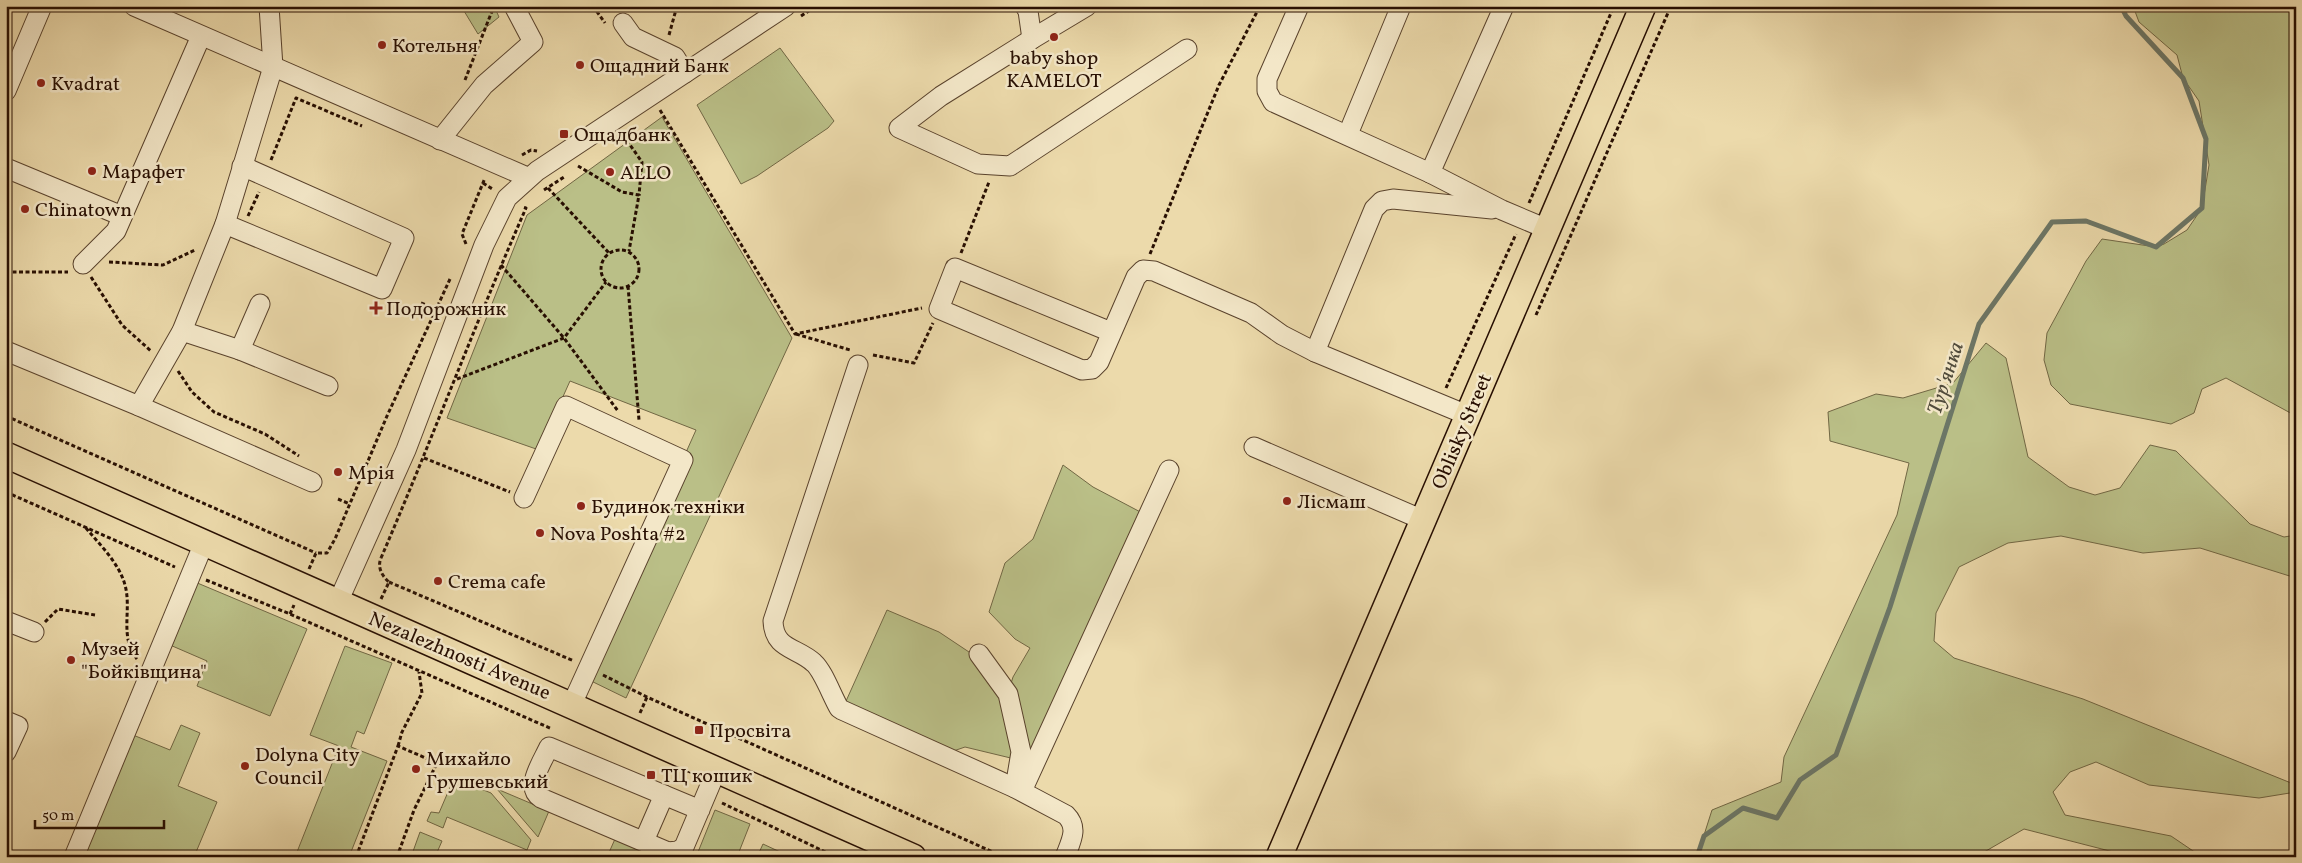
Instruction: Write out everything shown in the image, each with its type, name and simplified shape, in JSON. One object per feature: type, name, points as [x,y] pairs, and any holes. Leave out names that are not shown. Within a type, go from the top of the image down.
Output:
[{"type":"main road","name":"Oblisky Street","points":[[1279,857],[1643,6]]},
{"type":"main road","name":"Nezalezhnosti Avenue","points":[[6,455],[914,857]]},
{"type":"street","points":[[6,91],[42,6]]},
{"type":"street","points":[[134,6],[527,178]]},
{"type":"street","points":[[139,406],[182,331],[222,232],[273,67],[269,6]]},
{"type":"street","points":[[440,140],[484,85],[533,42],[514,6]]},
{"type":"street","points":[[338,602],[406,450],[484,245],[507,198],[527,178],[786,6]]},
{"type":"street","points":[[1025,6],[1028,11],[1032,39]]},
{"type":"street","points":[[1087,6],[941,96],[899,128],[978,164],[1010,166],[1187,49]]},
{"type":"street","points":[[1298,6],[1267,79],[1267,91],[1273,102],[1348,134],[1502,210],[1547,229]]},
{"type":"street","points":[[1348,134],[1401,6]]},
{"type":"street","points":[[1430,173],[1504,6]]},
{"type":"street","points":[[615,24],[633,37],[675,57],[685,73]]},
{"type":"street","points":[[83,264],[116,231],[201,36]]},
{"type":"street","points":[[222,232],[382,289],[404,238],[242,166]]},
{"type":"street","points":[[6,168],[122,216]]},
{"type":"street","points":[[1315,352],[1374,209],[1382,202],[1393,199],[1502,210]]},
{"type":"street","points":[[1111,332],[956,268],[940,309],[1082,370],[1092,369],[1099,362],[1136,277],[1143,270],[1154,271],[1251,313],[1282,335],[1315,352],[1467,416]]},
{"type":"street","points":[[240,350],[260,304]]},
{"type":"street","points":[[182,331],[240,350],[328,386]]},
{"type":"street","points":[[6,351],[139,406],[312,482]]},
{"type":"street","points":[[860,357],[773,621],[773,632],[779,641],[815,663],[839,708],[842,710],[1019,789],[1066,815],[1073,821],[1075,831],[1065,857]]},
{"type":"street","points":[[524,498],[566,406],[683,460],[572,704]]},
{"type":"street","points":[[1254,447],[1423,520]]},
{"type":"street","points":[[1019,789],[1169,470]]},
{"type":"street","points":[[74,857],[204,543]]},
{"type":"street","points":[[6,621],[34,632]]},
{"type":"street","points":[[980,654],[1008,694],[1021,752],[1019,789]]},
{"type":"street","points":[[6,722],[18,726],[6,752]]},
{"type":"street","points":[[700,810],[549,747],[534,788],[538,796],[668,852],[678,852],[684,848],[700,810],[717,769]]},
{"type":"street","points":[[644,841],[664,795]]},
{"type":"path","points":[[462,86],[494,6]]},
{"type":"path","points":[[593,6],[615,24]]},
{"type":"path","points":[[664,52],[677,6]]},
{"type":"path","points":[[1143,270],[1219,85],[1260,6]]},
{"type":"path","points":[[247,218],[296,98],[350,123],[367,128]]},
{"type":"path","points":[[660,109],[795,334],[860,357],[914,363],[942,304]]},
{"type":"path","points":[[623,135],[642,162],[639,195],[629,251]]},
{"type":"path","points":[[956,268],[995,165]]},
{"type":"path","points":[[578,166],[622,192],[639,195]]},
{"type":"path","points":[[548,188],[609,253]]},
{"type":"path","points":[[6,272],[66,273],[83,264],[126,262],[163,265],[222,232]]},
{"type":"path","points":[[619,249],[629,251],[637,259],[640,269],[636,280],[628,286],[616,288],[606,282],[602,275],[601,267],[603,259],[609,253],[619,249]]},
{"type":"path","points":[[83,264],[122,325],[145,348],[166,360],[182,375],[192,392],[214,412],[265,434],[291,449],[307,463],[312,482]]},
{"type":"path","points":[[501,265],[564,338],[640,440]]},
{"type":"path","points":[[456,380],[564,338],[606,282]]},
{"type":"path","points":[[628,286],[640,440]]},
{"type":"path","points":[[422,302],[436,309]]},
{"type":"path","points":[[795,334],[942,304]]},
{"type":"path","points":[[6,416],[316,553]]},
{"type":"path","points":[[424,458],[524,498]]},
{"type":"path","points":[[6,492],[556,731]]},
{"type":"path","points":[[338,499],[350,504]]},
{"type":"path","points":[[86,528],[120,570],[126,586],[126,633],[134,655],[138,660]]},
{"type":"path","points":[[388,582],[589,668],[647,697],[1004,857]]},
{"type":"path","points":[[34,632],[58,609],[96,614]]},
{"type":"path","points":[[356,857],[402,732],[422,693],[419,672]]},
{"type":"path","points":[[397,857],[414,810],[437,763],[398,746]]},
{"type":"green space","points":[[461,6],[494,6],[499,17],[478,34]]},
{"type":"green space","points":[[2133,6],[2296,6],[2296,416],[2226,378],[2202,389],[2194,413],[2171,424],[2070,404],[2051,385],[2044,360],[2047,333],[2086,261],[2102,239],[2156,247],[2187,230],[2202,208],[2209,165],[2199,101],[2183,78],[2177,55],[2139,22]]},
{"type":"green space","points":[[780,48],[834,121],[828,128],[757,176],[741,184],[697,105]]},
{"type":"green space","points":[[662,117],[792,338],[626,698],[585,678],[696,430],[570,381],[539,450],[447,418],[527,215]]},
{"type":"green space","points":[[1986,343],[2006,358],[2028,457],[2069,487],[2095,495],[2120,488],[2150,445],[2176,451],[2250,524],[2284,537],[2296,535],[2296,578],[2200,548],[2143,553],[2061,536],[2008,543],[1959,567],[1936,613],[1934,641],[1954,658],[2083,699],[2296,785],[2296,792],[2259,798],[2149,785],[2096,762],[2070,772],[2053,792],[2065,815],[2171,836],[2202,857],[2133,857],[2024,829],[1979,855],[1980,857],[1697,857],[1712,810],[1781,782],[1784,757],[1897,515],[1909,463],[1830,441],[1828,412],[1876,394],[1903,398],[1953,383]]},
{"type":"green space","points":[[1063,465],[1093,487],[1148,516],[1022,791],[1019,760],[965,747],[942,755],[842,710],[887,610],[939,632],[984,662],[1008,693],[1013,677],[1030,648],[1015,639],[989,612],[1005,563],[1033,539]]},
{"type":"green space","points":[[195,582],[307,629],[270,716],[197,686],[207,661],[170,645]]},
{"type":"green space","points":[[345,646],[392,663],[364,734],[357,731],[351,747],[387,761],[349,857],[295,857],[339,746],[310,735]]},
{"type":"green space","points":[[181,725],[200,733],[178,786],[217,802],[194,857],[83,857],[133,735],[170,750]]},
{"type":"green space","points":[[454,778],[491,793],[531,840],[527,850],[447,817],[443,828],[427,821],[431,812],[439,813]]},
{"type":"green space","points":[[497,789],[549,811],[538,837]]},
{"type":"green space","points":[[715,810],[750,824],[737,857],[696,857]]},
{"type":"green space","points":[[420,832],[442,841],[435,857],[411,857]]},
{"type":"green space","points":[[615,839],[658,857],[607,857]]},
{"type":"green space","points":[[763,844],[791,857],[757,857]]},
{"type":"waterway","name":"Тур'янка","points":[[1697,857],[1704,836],[1743,808],[1777,818],[1800,780],[1836,755],[1890,607],[1979,324],[2052,222],[2086,221],[2156,247],[2202,208],[2206,139],[2183,78],[2126,16],[2121,6]]},
{"type":"place","name":"baby shop KAMELOT","points":[[1054,37]]},
{"type":"place","name":"Котельня","points":[[382,45]]},
{"type":"place","name":"Ощадний Банк","points":[[580,65]]},
{"type":"place","name":"Kvadrat","points":[[41,83]]},
{"type":"place","name":"Ощадбанк","points":[[564,134]]},
{"type":"place","name":"Марафет","points":[[92,171]]},
{"type":"place","name":"ALLO","points":[[610,172]]},
{"type":"place","name":"Chinatown","points":[[25,209]]},
{"type":"place","name":"Подорожник","points":[[376,308]]},
{"type":"place","name":"Мрія","points":[[338,472]]},
{"type":"place","name":"Лісмаш","points":[[1287,501]]},
{"type":"place","name":"Будинок техніки","points":[[581,506]]},
{"type":"place","name":"Nova Poshta #2","points":[[540,533]]},
{"type":"place","name":"Crema cafe","points":[[438,581]]},
{"type":"place","name":"Музей \"Бойківщина\"","points":[[71,660]]},
{"type":"place","name":"Просвіта","points":[[699,730]]},
{"type":"place","name":"Dolyna City Council","points":[[245,766]]},
{"type":"place","name":"Михайло Грушевський","points":[[416,769]]},
{"type":"place","name":"ТЦ кошик","points":[[651,775]]}]
